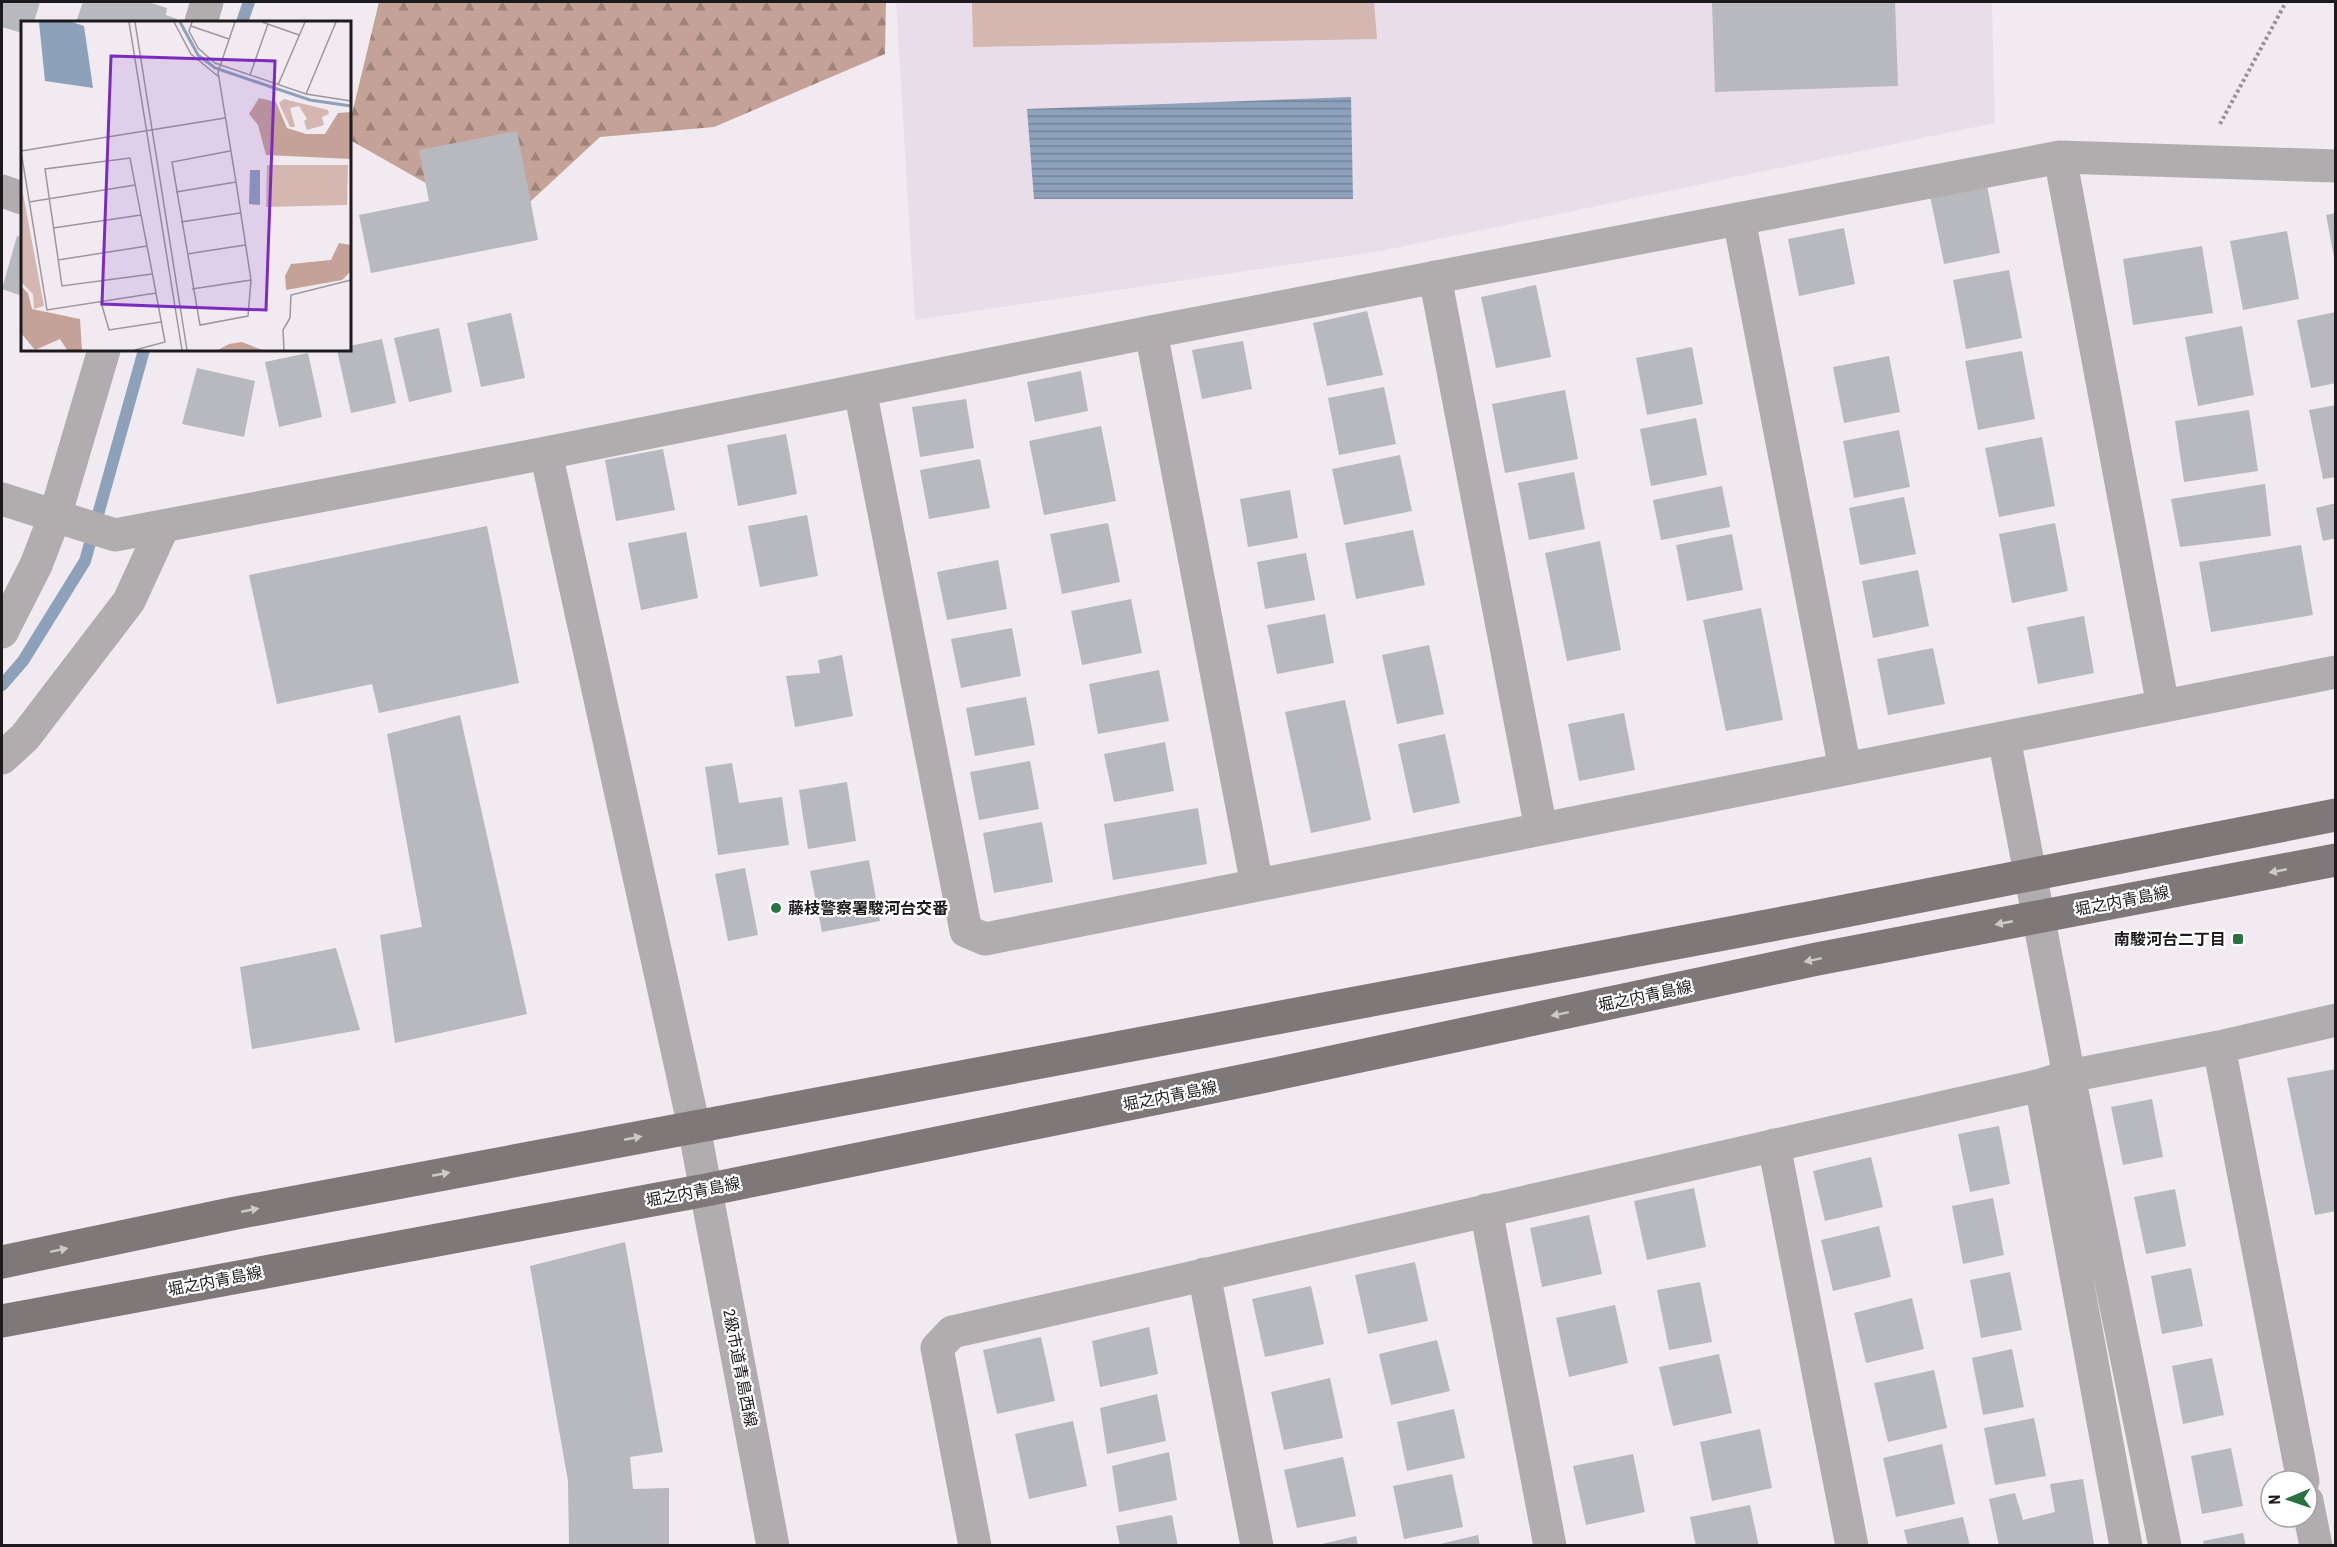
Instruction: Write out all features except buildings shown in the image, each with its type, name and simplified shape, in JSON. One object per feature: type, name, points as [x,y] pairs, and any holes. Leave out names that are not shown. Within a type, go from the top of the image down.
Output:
[{"type":"main road","points":[[2,1262],[231,1214],[1797,920],[2336,814]]},
{"type":"main road","name":"堀之内青島線","points":[[2,1321],[706,1190],[1254,1078],[1817,959],[2336,860]]},
{"type":"street","points":[[201,21],[207,2]]},
{"type":"street","points":[[2060,157],[2163,706]]},
{"type":"street","points":[[2,499],[116,535],[2060,157],[2336,166]]},
{"type":"street","points":[[2,191],[21,198]]},
{"type":"street","points":[[1739,219],[1845,769]]},
{"type":"street","points":[[1435,277],[1541,829]]},
{"type":"street","points":[[1151,332],[1257,885]]},
{"type":"street","points":[[2,632],[59,517],[104,351]]},
{"type":"street","points":[[860,390],[966,931],[985,939],[2336,672]]},
{"type":"street","name":"2級市道青島西線","points":[[546,453],[694,1126],[773,1545]]},
{"type":"street","points":[[2,758],[25,737],[129,601],[164,527]]},
{"type":"street","points":[[2004,738],[2126,1545]]},
{"type":"street","points":[[975,1545],[937,1348],[952,1332],[2055,1080],[2336,1020]]},
{"type":"street","points":[[2218,1047],[2301,1469]]},
{"type":"street","points":[[2055,1080],[2166,1545]]},
{"type":"street","points":[[1774,1145],[1852,1545]]},
{"type":"street","points":[[1486,1210],[1550,1545]]},
{"type":"street","points":[[1204,1274],[1257,1545]]},
{"type":"street","points":[[2313,1529],[2316,1545]]},
{"type":"path","points":[[2216,132],[2286,2]]},
{"type":"shaded area","points":[[896,2],[1992,2],[1995,123],[1381,251],[915,320]]},
{"type":"shaded area","points":[[972,2],[1374,2],[1377,39],[973,47]]},
{"type":"green space","points":[[379,2],[886,2],[885,54],[714,127],[600,137],[503,227],[351,141],[351,118]]},
{"type":"water","points":[[1351,97],[1353,199],[1034,199],[1027,109]]},
{"type":"waterway","points":[[242,21],[249,2]]},
{"type":"waterway","points":[[2,685],[23,661],[85,561],[144,351]]},
{"type":"place","name":"藤枝警察署駿河台交番","points":[[776,908]]},
{"type":"place","name":"南駿河台二丁目","points":[[2238,939]]}]
